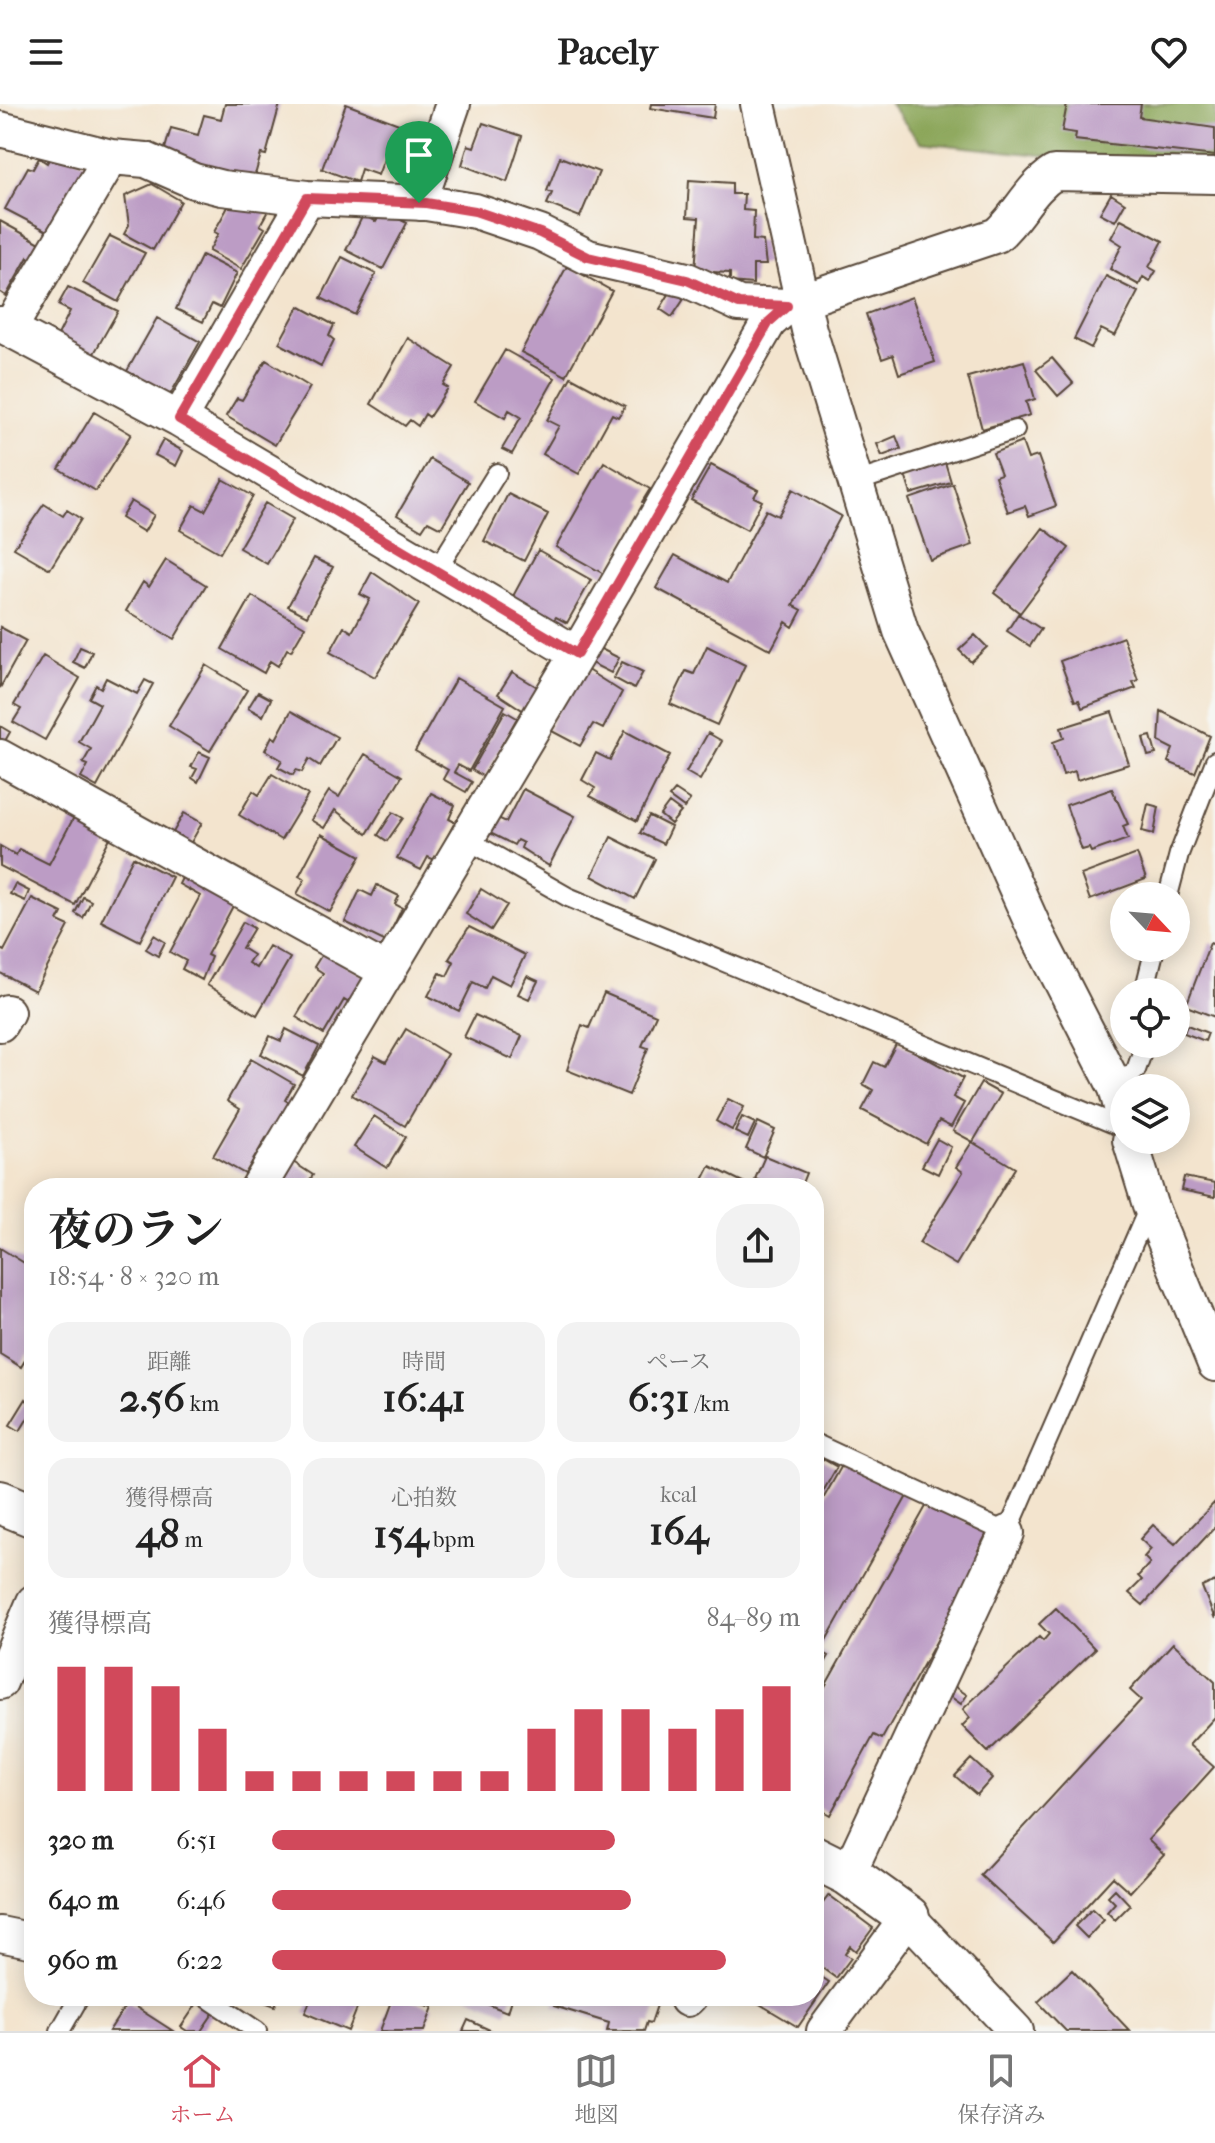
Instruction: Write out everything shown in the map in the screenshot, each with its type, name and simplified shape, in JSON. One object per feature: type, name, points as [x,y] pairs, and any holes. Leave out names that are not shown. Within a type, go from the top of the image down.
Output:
[{"type":"street","points":[[419,203],[453,104]]},
{"type":"street","points":[[758,104],[795,303],[856,482],[901,631],[967,785],[1110,1083]]},
{"type":"street","points":[[0,129],[111,157],[146,160],[194,181],[222,188],[307,198],[419,203],[475,211],[540,233],[588,257],[687,280],[739,304],[795,303]]},
{"type":"street","points":[[111,157],[4,327],[179,419],[577,654]]},
{"type":"street","points":[[264,1178],[577,654],[769,322],[795,303],[997,235],[1012,222],[1034,189],[1054,173],[1215,176]]},
{"type":"street","points":[[179,419],[307,198]]},
{"type":"street","points":[[0,757],[388,972]]},
{"type":"street","points":[[1134,1154],[1150,1205],[1215,1364]]},
{"type":"street","points":[[0,1502],[24,1512]]},
{"type":"street","points":[[1007,1533],[831,1866],[908,1917],[1016,2031]]},
{"type":"street","points":[[0,1682],[24,1626]]},
{"type":"street","points":[[824,2031],[908,1917]]},
{"type":"street","points":[[0,1934],[24,1939]]},
{"type":"lane","points":[[856,482],[1015,430]]},
{"type":"lane","points":[[436,571],[497,473]]},
{"type":"lane","points":[[1172,882],[1179,854],[1215,761]]},
{"type":"lane","points":[[466,839],[568,897],[1110,1122]]},
{"type":"lane","points":[[824,1448],[1007,1533],[1150,1205]]},
{"type":"lane","points":[[60,2031],[74,2006]]},
{"type":"lane","points":[[220,2006],[257,2031]]},
{"type":"green space","points":[[890,104],[1215,104],[1215,174],[920,142]]},
{"type":"building","points":[[225,104],[280,104],[266,155],[261,154],[253,182],[162,159],[171,128],[198,135],[204,115],[221,119]]},
{"type":"building","points":[[346,104],[428,135],[417,166],[386,154],[378,175],[361,169],[357,182],[322,169]]},
{"type":"building","points":[[651,104],[715,104],[713,118],[650,108]]},
{"type":"building","points":[[1067,104],[1141,104],[1139,117],[1215,128],[1215,156],[1075,140],[1076,133],[1062,131]]},
{"type":"building","points":[[483,123],[522,136],[507,182],[462,165],[468,145],[474,147]]},
{"type":"building","points":[[55,148],[86,164],[49,232],[5,209],[28,167],[33,169],[39,158],[47,163]]},
{"type":"building","points":[[560,157],[599,172],[580,217],[547,204],[552,193],[547,191]]},
{"type":"building","points":[[689,180],[732,183],[732,194],[744,194],[743,210],[754,211],[753,240],[763,241],[766,265],[753,265],[753,284],[730,282],[730,273],[695,271],[699,218],[687,217]]},
{"type":"building","points":[[152,184],[181,201],[153,250],[124,234],[129,225],[125,196]]},
{"type":"building","points":[[1111,194],[1125,203],[1115,221],[1100,213]]},
{"type":"building","points":[[229,205],[269,209],[260,225],[265,228],[241,269],[209,251],[218,234],[214,232]]},
{"type":"building","points":[[382,211],[407,223],[383,269],[346,250],[363,215],[376,222]]},
{"type":"building","points":[[1121,219],[1163,241],[1149,267],[1156,271],[1150,281],[1143,277],[1139,285],[1110,269],[1122,245],[1111,238]]},
{"type":"building","points":[[0,221],[42,244],[33,260],[28,257],[6,296],[0,292]]},
{"type":"building","points":[[110,236],[145,253],[118,302],[83,283]]},
{"type":"building","points":[[202,255],[237,273],[220,308],[212,304],[203,322],[176,309]]},
{"type":"building","points":[[342,257],[376,274],[355,315],[321,298]]},
{"type":"building","points":[[567,266],[612,291],[566,376],[521,352]]},
{"type":"building","points":[[1106,276],[1138,292],[1115,336],[1101,329],[1091,348],[1074,339]]},
{"type":"building","points":[[68,287],[118,311],[92,357],[57,337],[70,311],[58,305]]},
{"type":"building","points":[[671,291],[684,299],[672,317],[660,309]]},
{"type":"building","points":[[912,297],[935,362],[899,374],[893,355],[882,359],[866,314]]},
{"type":"building","points":[[299,306],[334,325],[329,336],[334,340],[321,366],[279,343]]},
{"type":"building","points":[[157,318],[200,342],[170,395],[127,371]]},
{"type":"building","points":[[408,338],[454,367],[443,385],[448,388],[429,417],[425,414],[418,426],[410,420],[405,426],[371,404]]},
{"type":"building","points":[[505,350],[555,378],[512,454],[502,449],[521,417],[509,410],[505,418],[475,401]]},
{"type":"building","points":[[1052,358],[1073,383],[1058,396],[1036,370]]},
{"type":"building","points":[[266,360],[310,387],[275,445],[226,416],[237,398],[242,400]]},
{"type":"building","points":[[1024,361],[1035,399],[1026,402],[1030,415],[982,429],[968,377]]},
{"type":"building","points":[[571,377],[625,406],[618,417],[612,414],[579,474],[543,454],[559,426],[547,420]]},
{"type":"building","points":[[94,412],[131,434],[96,491],[59,469]]},
{"type":"building","points":[[896,436],[901,449],[882,456],[877,444]]},
{"type":"building","points":[[163,440],[183,451],[176,466],[155,455]]},
{"type":"building","points":[[1022,442],[1028,459],[1038,456],[1056,506],[1029,516],[1025,506],[1008,512],[995,476],[1001,474],[993,453]]},
{"type":"building","points":[[430,459],[468,482],[441,528],[428,521],[422,530],[397,515]]},
{"type":"building","points":[[604,462],[650,489],[642,502],[645,504],[604,574],[556,547]]},
{"type":"building","points":[[945,462],[951,482],[911,494],[905,475]]},
{"type":"building","points":[[711,465],[758,490],[754,497],[762,501],[747,530],[691,500]]},
{"type":"building","points":[[223,479],[253,496],[220,553],[180,530],[194,505],[205,511]]},
{"type":"building","points":[[953,484],[973,545],[930,560],[909,499]]},
{"type":"building","points":[[793,489],[841,516],[793,605],[802,610],[793,627],[786,622],[771,650],[656,588],[675,555],[727,583],[766,510],[778,516]]},
{"type":"building","points":[[508,494],[548,514],[524,561],[484,541]]},
{"type":"building","points":[[131,501],[154,515],[144,532],[121,518]]},
{"type":"building","points":[[265,503],[293,519],[267,564],[239,548]]},
{"type":"building","points":[[44,504],[63,516],[67,510],[81,519],[50,569],[14,548]]},
{"type":"building","points":[[1043,528],[1069,548],[1020,613],[994,593]]},
{"type":"building","points":[[538,550],[591,580],[567,623],[556,617],[553,621],[512,598]]},
{"type":"building","points":[[314,558],[333,567],[307,616],[288,606]]},
{"type":"building","points":[[166,560],[206,585],[174,639],[126,611],[143,582],[149,587]]},
{"type":"building","points":[[372,572],[419,604],[375,677],[330,652],[344,627],[352,632],[370,599],[360,594]]},
{"type":"building","points":[[252,596],[305,627],[278,666],[270,661],[264,673],[222,649]]},
{"type":"building","points":[[1018,614],[1041,629],[1030,646],[1007,631]]},
{"type":"building","points":[[0,627],[26,641],[0,688]]},
{"type":"building","points":[[975,635],[987,647],[971,662],[959,650]]},
{"type":"building","points":[[1123,637],[1138,680],[1133,682],[1136,688],[1082,708],[1079,700],[1075,701],[1060,661]]},
{"type":"building","points":[[707,646],[745,665],[717,725],[670,704],[686,671],[694,674]]},
{"type":"building","points":[[80,647],[92,652],[85,668],[73,662]]},
{"type":"building","points":[[599,648],[619,658],[611,673],[591,663]]},
{"type":"building","points":[[43,656],[80,678],[45,740],[13,722],[21,709],[14,705]]},
{"type":"building","points":[[622,662],[643,672],[634,689],[614,678]]},
{"type":"building","points":[[206,665],[247,690],[210,751],[169,726]]},
{"type":"building","points":[[581,666],[622,692],[603,729],[593,724],[580,746],[548,729]]},
{"type":"building","points":[[512,672],[539,688],[524,711],[498,694]]},
{"type":"building","points":[[106,678],[137,694],[145,680],[153,684],[97,787],[81,778],[88,765],[83,763],[91,749],[79,742],[100,704],[89,698],[96,685],[101,688]]},
{"type":"building","points":[[456,678],[505,706],[469,771],[458,765],[454,772],[472,782],[466,792],[443,779],[448,770],[415,751]]},
{"type":"building","points":[[258,692],[271,699],[263,716],[248,708]]},
{"type":"building","points":[[291,711],[337,737],[320,766],[309,759],[302,772],[296,770],[293,775],[278,767],[282,760],[265,750],[272,736],[276,739]]},
{"type":"building","points":[[505,711],[517,718],[484,777],[472,770]]},
{"type":"building","points":[[1161,711],[1210,736],[1195,773],[1168,762],[1173,749],[1159,742]]},
{"type":"building","points":[[1112,712],[1129,764],[1077,780],[1075,771],[1063,775],[1053,742],[1064,738],[1061,728]]},
{"type":"building","points":[[0,726],[10,732],[0,750]]},
{"type":"building","points":[[625,731],[670,755],[637,821],[590,796],[595,788],[582,780],[596,753],[610,760]]},
{"type":"building","points":[[708,733],[722,741],[700,780],[686,772]]},
{"type":"building","points":[[1151,736],[1156,754],[1148,756],[1143,738]]},
{"type":"building","points":[[199,752],[210,757],[198,782],[192,778],[197,769],[191,767]]},
{"type":"building","points":[[365,754],[402,776],[367,834],[335,810],[324,828],[311,820],[329,791],[339,797]]},
{"type":"building","points":[[272,774],[308,795],[281,840],[239,815],[253,791],[259,795]]},
{"type":"building","points":[[523,789],[575,816],[549,866],[521,848],[523,843],[517,840],[514,845],[484,830],[492,815],[506,822]]},
{"type":"building","points":[[1112,789],[1128,824],[1123,826],[1128,839],[1091,852],[1089,848],[1082,850],[1066,805]]},
{"type":"building","points":[[675,790],[690,800],[684,808],[669,797]]},
{"type":"building","points":[[431,793],[455,805],[449,819],[455,822],[435,860],[428,857],[421,870],[397,858]]},
{"type":"building","points":[[669,803],[681,812],[671,824],[660,815]]},
{"type":"building","points":[[1148,804],[1159,807],[1154,834],[1142,831]]},
{"type":"building","points":[[393,812],[403,818],[387,841],[378,835]]},
{"type":"building","points":[[184,813],[202,823],[189,846],[171,836]]},
{"type":"building","points":[[649,816],[671,827],[663,844],[640,833]]},
{"type":"building","points":[[74,817],[111,836],[75,905],[0,866],[0,846],[16,855],[19,849],[49,864]]},
{"type":"building","points":[[321,834],[361,856],[330,912],[297,894],[305,879],[299,876]]},
{"type":"building","points":[[611,837],[655,859],[635,899],[592,876]]},
{"type":"building","points":[[1137,854],[1146,879],[1110,882],[1110,892],[1090,900],[1081,875]]},
{"type":"building","points":[[133,857],[172,877],[140,941],[101,921]]},
{"type":"building","points":[[185,872],[234,904],[207,955],[211,957],[202,980],[182,969],[186,961],[170,952],[200,896],[179,884]]},
{"type":"building","points":[[15,884],[29,891],[25,901],[10,894]]},
{"type":"building","points":[[377,885],[399,896],[395,904],[402,908],[386,942],[345,922],[360,890],[372,896]]},
{"type":"building","points":[[481,889],[507,905],[491,930],[466,914]]},
{"type":"building","points":[[83,897],[91,901],[83,918],[75,913]]},
{"type":"building","points":[[32,898],[62,913],[58,921],[69,926],[35,991],[0,973],[0,949],[4,951]]},
{"type":"building","points":[[243,922],[254,928],[242,948],[253,955],[248,963],[256,968],[269,946],[290,958],[257,1015],[207,985]]},
{"type":"building","points":[[469,927],[525,955],[510,985],[491,975],[485,988],[473,982],[459,1011],[428,996],[440,973],[447,976],[454,962],[449,959]]},
{"type":"building","points":[[154,935],[165,942],[158,956],[146,949]]},
{"type":"building","points":[[1210,943],[1215,945],[1215,1017],[1190,1008],[1190,996]]},
{"type":"building","points":[[324,951],[366,977],[349,1003],[344,1000],[324,1034],[296,1017],[323,973],[314,967]]},
{"type":"building","points":[[527,976],[538,981],[529,999],[518,994]]},
{"type":"building","points":[[604,993],[656,1015],[642,1046],[648,1048],[629,1095],[567,1070],[582,1025],[589,1028]]},
{"type":"building","points":[[475,1015],[522,1036],[512,1059],[464,1037]]},
{"type":"building","points":[[1190,1026],[1208,1033],[1205,1041],[1190,1035]]},
{"type":"building","points":[[286,1029],[319,1046],[303,1076],[261,1054],[270,1036],[281,1041]]},
{"type":"building","points":[[406,1029],[447,1054],[405,1126],[352,1095],[375,1056],[386,1062]]},
{"type":"building","points":[[897,1042],[963,1078],[953,1097],[964,1103],[951,1127],[939,1121],[926,1144],[862,1110],[873,1090],[863,1084],[874,1062],[884,1067]]},
{"type":"building","points":[[251,1059],[294,1084],[285,1100],[293,1105],[272,1141],[266,1138],[245,1174],[213,1156],[240,1109],[227,1101]]},
{"type":"building","points":[[981,1083],[1001,1094],[973,1142],[953,1131]]},
{"type":"building","points":[[728,1099],[744,1107],[732,1130],[716,1121]]},
{"type":"building","points":[[374,1116],[406,1137],[387,1168],[354,1147]]},
{"type":"building","points":[[742,1117],[755,1123],[748,1138],[735,1132]]},
{"type":"building","points":[[758,1122],[775,1130],[763,1157],[746,1149]]},
{"type":"building","points":[[937,1139],[951,1147],[938,1174],[922,1166]]},
{"type":"building","points":[[972,1142],[1015,1168],[956,1265],[919,1243],[963,1172],[956,1167]]},
{"type":"building","points":[[765,1156],[806,1173],[804,1178],[755,1178]]},
{"type":"building","points":[[290,1160],[313,1175],[311,1178],[278,1178]]},
{"type":"building","points":[[710,1166],[735,1178],[704,1178]]},
{"type":"building","points":[[1184,1177],[1215,1183],[1215,1197],[1181,1190]]},
{"type":"building","points":[[0,1248],[24,1263],[24,1362],[21,1367],[0,1354]]},
{"type":"building","points":[[24,1402],[24,1424],[20,1431],[10,1425]]},
{"type":"building","points":[[824,1460],[837,1467],[824,1490]]},
{"type":"building","points":[[845,1460],[907,1496],[824,1644],[824,1497]]},
{"type":"building","points":[[929,1501],[987,1533],[978,1550],[985,1554],[882,1739],[874,1735],[830,1815],[824,1812],[824,1688]]},
{"type":"building","points":[[1215,1502],[1215,1527],[1143,1605],[1129,1593],[1142,1580],[1138,1576],[1150,1563],[1144,1557],[1151,1549],[1140,1539],[1153,1525],[1175,1544]]},
{"type":"building","points":[[1215,1581],[1215,1619],[1202,1587]]},
{"type":"building","points":[[1056,1608],[1095,1649],[988,1752],[962,1726],[970,1718],[963,1709],[1039,1637],[1043,1641],[1049,1634],[1039,1624]]},
{"type":"building","points":[[1173,1643],[1215,1682],[1215,1717],[1189,1745],[1214,1767],[1148,1840],[1164,1855],[1130,1892],[1113,1877],[1053,1942],[980,1875],[1141,1700],[1130,1690]]},
{"type":"building","points":[[950,1683],[967,1695],[961,1704],[944,1692]]},
{"type":"building","points":[[971,1759],[992,1778],[977,1795],[955,1776]]},
{"type":"building","points":[[1115,1889],[1130,1905],[1115,1920],[1107,1912],[1115,1903],[1108,1896]]},
{"type":"building","points":[[829,1895],[873,1928],[856,1951],[850,1946],[845,1954],[851,1958],[836,1978],[824,1969],[824,1902]]},
{"type":"building","points":[[1092,1909],[1104,1920],[1087,1938],[1075,1926]]},
{"type":"building","points":[[1072,1970],[1130,2031],[1066,2031],[1038,2002]]},
{"type":"building","points":[[125,2006],[134,2006],[173,2031],[109,2031]]},
{"type":"building","points":[[195,2006],[204,2006],[214,2012],[201,2031],[187,2031],[181,2027]]},
{"type":"building","points":[[308,2006],[358,2006],[348,2031],[305,2013]]},
{"type":"building","points":[[389,2006],[433,2007],[424,2031],[380,2031]]},
{"type":"building","points":[[492,2006],[509,2006],[507,2012]]},
{"type":"building","points":[[554,2006],[657,2006],[651,2023],[647,2022],[644,2031],[607,2031],[609,2023]]},
{"type":"building","points":[[763,2006],[812,2006],[798,2027]]},
{"type":"building","points":[[468,2020],[492,2031],[463,2031]]},
{"type":"route","points":[[307,198],[419,203],[475,211],[540,233],[588,257],[687,280],[739,304],[787,306],[769,322],[577,654],[179,419],[307,198]]}]
